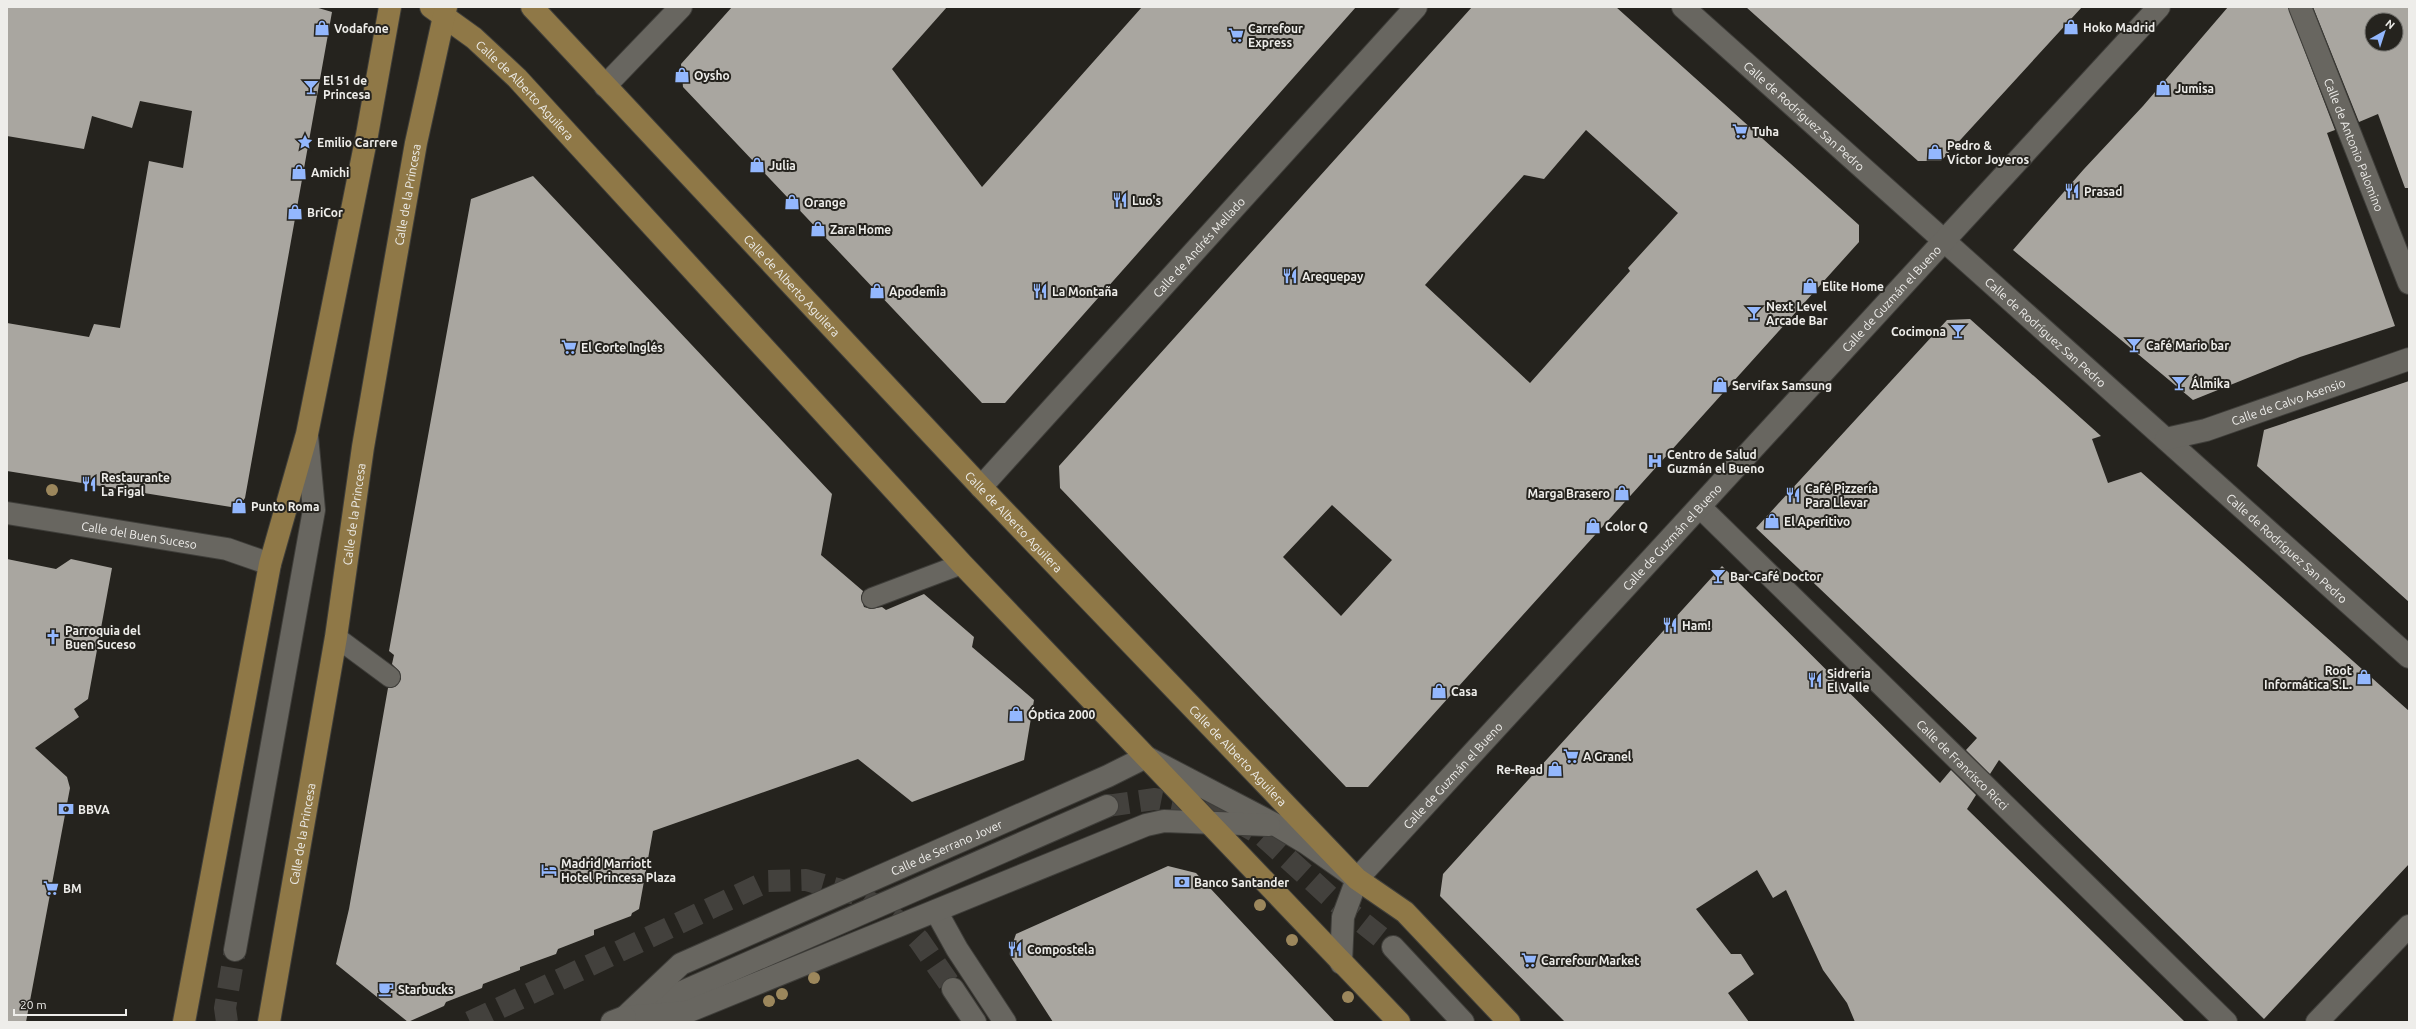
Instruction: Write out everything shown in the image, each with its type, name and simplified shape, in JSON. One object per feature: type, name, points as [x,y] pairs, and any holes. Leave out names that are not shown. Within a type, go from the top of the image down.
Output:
[{"type":"main road","points":[[184,1022],[270,564],[307,434],[367,135],[390,7]]},
{"type":"main road","name":"Calle de Alberto Aguilera","points":[[532,7],[981,487],[1358,879],[1405,912],[1509,1022]]},
{"type":"main road","name":"Calle de Alberto Aguilera","points":[[440,10],[474,38],[517,78],[962,564],[1206,822],[1399,1022]]},
{"type":"main road","name":"Calle de la Princesa","points":[[269,1022],[336,637],[367,423],[440,10]]},
{"type":"street","points":[[605,86],[681,7]]},
{"type":"street","name":"Calle de Andrés Mellado","points":[[981,487],[1416,7]]},
{"type":"street","name":"Calle de Rodríguez San Pedro","points":[[1683,7],[2409,657]]},
{"type":"street","name":"Calle de Guzmán el Bueno","points":[[1342,963],[1343,917],[1358,879],[2159,7]]},
{"type":"street","name":"Calle de Antonio Palomino","points":[[2300,7],[2409,283]]},
{"type":"street","name":"Calle de Calvo Asensio","points":[[2166,439],[2206,430],[2409,359]]},
{"type":"street","points":[[235,950],[314,510],[307,434]]},
{"type":"street","name":"Calle de Francisco Ricci","points":[[1700,507],[2226,1022]]},
{"type":"street","name":"Calle del Buen Suceso","points":[[7,513],[227,549],[270,564]]},
{"type":"street","points":[[1146,758],[1276,825],[1306,843],[1358,879]]},
{"type":"street","name":"Calle de Serrano Jover","points":[[618,1019],[681,964],[1146,758]]},
{"type":"street","points":[[618,1019],[1107,806]]},
{"type":"street","points":[[618,1019],[687,1012],[1146,825],[1164,821],[1276,825]]},
{"type":"street","points":[[936,911],[957,949],[1005,1022]]},
{"type":"street","points":[[2317,1022],[2409,926]]},
{"type":"street","points":[[1393,947],[1463,1022]]},
{"type":"street","points":[[953,989],[975,1022]]},
{"type":"lane","points":[[872,598],[962,564]]},
{"type":"lane","points":[[336,637],[390,677]]},
{"type":"building","points":[[7,7],[315,7],[332,12],[245,498],[239,506],[231,507],[7,471],[7,323],[89,337],[94,324],[120,328],[149,161],[183,168],[192,111],[140,101],[132,128],[92,116],[84,149],[7,136]]},
{"type":"building","points":[[732,7],[947,7],[892,69],[982,187],[1142,7],[1356,7],[1005,403],[982,403],[683,87],[681,64]]},
{"type":"building","points":[[1472,7],[1616,7],[1859,225],[1859,242],[1368,787],[1346,787],[1060,488],[1059,466]],"holes":[[[1586,130],[1678,213],[1628,268],[1630,271],[1530,383],[1425,285],[1524,175],[1544,179]],[[1332,505],[1392,560],[1341,616],[1283,557]]]},
{"type":"building","points":[[1746,7],[2082,7],[1941,161],[1918,161]]},
{"type":"building","points":[[2228,7],[2288,7],[2335,130],[2327,133],[2395,326],[2300,357],[2193,400],[2013,250],[2084,169],[2143,106]]},
{"type":"building","points":[[2313,7],[2409,7],[2409,188],[2405,188],[2378,114],[2359,122]]},
{"type":"building","points":[[533,176],[832,494],[821,555],[863,591],[861,597],[864,607],[871,609],[882,607],[886,610],[924,594],[974,637],[972,647],[1034,700],[1024,760],[912,802],[858,759],[653,831],[639,909],[632,913],[631,916],[594,930],[594,935],[558,949],[556,954],[520,967],[520,970],[483,984],[482,988],[446,1002],[444,1006],[408,1022],[336,964],[349,909],[388,688],[395,687],[401,679],[400,672],[392,664],[394,655],[389,651],[471,199]]},
{"type":"building","points":[[1970,319],[2101,436],[2092,439],[2108,483],[2141,472],[2409,711],[2409,864],[2264,1019],[1999,760],[1990,774],[1966,750],[1977,738],[1756,528],[1947,320]]},
{"type":"building","points":[[2409,381],[2409,602],[2257,466],[2264,430]]},
{"type":"building","points":[[7,559],[56,569],[71,559],[112,568],[88,699],[74,709],[79,717],[35,748],[67,777],[70,788],[26,1022],[7,1022]]},
{"type":"building","points":[[1722,566],[1940,783],[1951,770],[1976,795],[1967,809],[2185,1022],[1855,1022],[1847,1003],[1823,970],[1786,890],[1773,898],[1757,870],[1696,909],[1731,954],[1741,954],[1754,974],[1728,993],[1749,1022],[1565,1022],[1440,896],[1443,874]]},
{"type":"building","points":[[1168,866],[1196,873],[1335,1022],[1053,1022],[1009,954],[1016,934]]},
{"type":"tunnel","points":[[1107,806],[1155,799],[1221,812],[1263,836],[1329,896],[1393,947]]},
{"type":"tunnel","points":[[470,1022],[768,881],[806,880],[859,895],[906,926],[919,940],[953,989]]},
{"type":"tunnel","points":[[227,1022],[225,1008],[235,950]]},
{"type":"place","name":"Hoko Madrid","points":[[2071,27]]},
{"type":"place","name":"Vodafone","points":[[322,28]]},
{"type":"place","name":"Carrefour Express","points":[[1236,35]]},
{"type":"place","name":"Oysho","points":[[682,75]]},
{"type":"place","name":"El 51 de Princesa","points":[[311,87]]},
{"type":"place","name":"Jumisa","points":[[2163,88]]},
{"type":"place","name":"Tuha","points":[[1740,131]]},
{"type":"place","name":"Emilio Carrere","points":[[305,142]]},
{"type":"place","name":"Pedro & Víctor Joyeros","points":[[1935,152]]},
{"type":"place","name":"Julia","points":[[757,165]]},
{"type":"place","name":"Amichi","points":[[299,172]]},
{"type":"place","name":"Prasad","points":[[2072,191]]},
{"type":"place","name":"Luo's","points":[[1120,200]]},
{"type":"place","name":"Orange","points":[[792,202]]},
{"type":"place","name":"BriCor","points":[[295,212]]},
{"type":"place","name":"Zara Home","points":[[818,229]]},
{"type":"place","name":"Arequepay","points":[[1290,276]]},
{"type":"place","name":"Elite Home","points":[[1810,286]]},
{"type":"place","name":"Apodemia","points":[[877,291]]},
{"type":"place","name":"La Montaña","points":[[1040,291]]},
{"type":"place","name":"Next Level Arcade Bar","points":[[1754,313]]},
{"type":"place","name":"Cocimona","points":[[1958,331]]},
{"type":"place","name":"Café Mario bar","points":[[2134,345]]},
{"type":"place","name":"El Corte Inglés","points":[[569,347]]},
{"type":"place","name":"Álmika","points":[[2179,383]]},
{"type":"place","name":"Servifax Samsung","points":[[1720,385]]},
{"type":"place","name":"Centro de Salud Guzmán el Bueno","points":[[1655,461]]},
{"type":"place","name":"Restaurante La Figal","points":[[89,484]]},
{"type":"place","name":"Marga Brasero","points":[[1622,493]]},
{"type":"place","name":"Café Pizzería Para Llevar","points":[[1793,495]]},
{"type":"place","name":"Punto Roma","points":[[239,506]]},
{"type":"place","name":"El Aperitivo","points":[[1772,521]]},
{"type":"place","name":"Color Q","points":[[1593,526]]},
{"type":"place","name":"Bar-Café Doctor","points":[[1718,576]]},
{"type":"place","name":"Ham!","points":[[1670,625]]},
{"type":"place","name":"Parroquia del Buen Suceso","points":[[53,637]]},
{"type":"place","name":"Root Informática S.L.","points":[[2364,677]]},
{"type":"place","name":"Sidreria El Valle","points":[[1815,680]]},
{"type":"place","name":"Casa","points":[[1439,691]]},
{"type":"place","name":"Óptica 2000","points":[[1016,714]]},
{"type":"place","name":"A Granel","points":[[1571,756]]},
{"type":"place","name":"Re-Read","points":[[1555,769]]},
{"type":"place","name":"BBVA","points":[[66,809]]},
{"type":"place","name":"Madrid Marriott Hotel Princesa Plaza","points":[[549,870]]},
{"type":"place","name":"Banco Santander","points":[[1182,882]]},
{"type":"place","name":"BM","points":[[51,888]]},
{"type":"place","name":"Compostela","points":[[1015,949]]},
{"type":"place","name":"Carrefour Market","points":[[1529,960]]},
{"type":"place","name":"Starbucks","points":[[386,989]]}]
